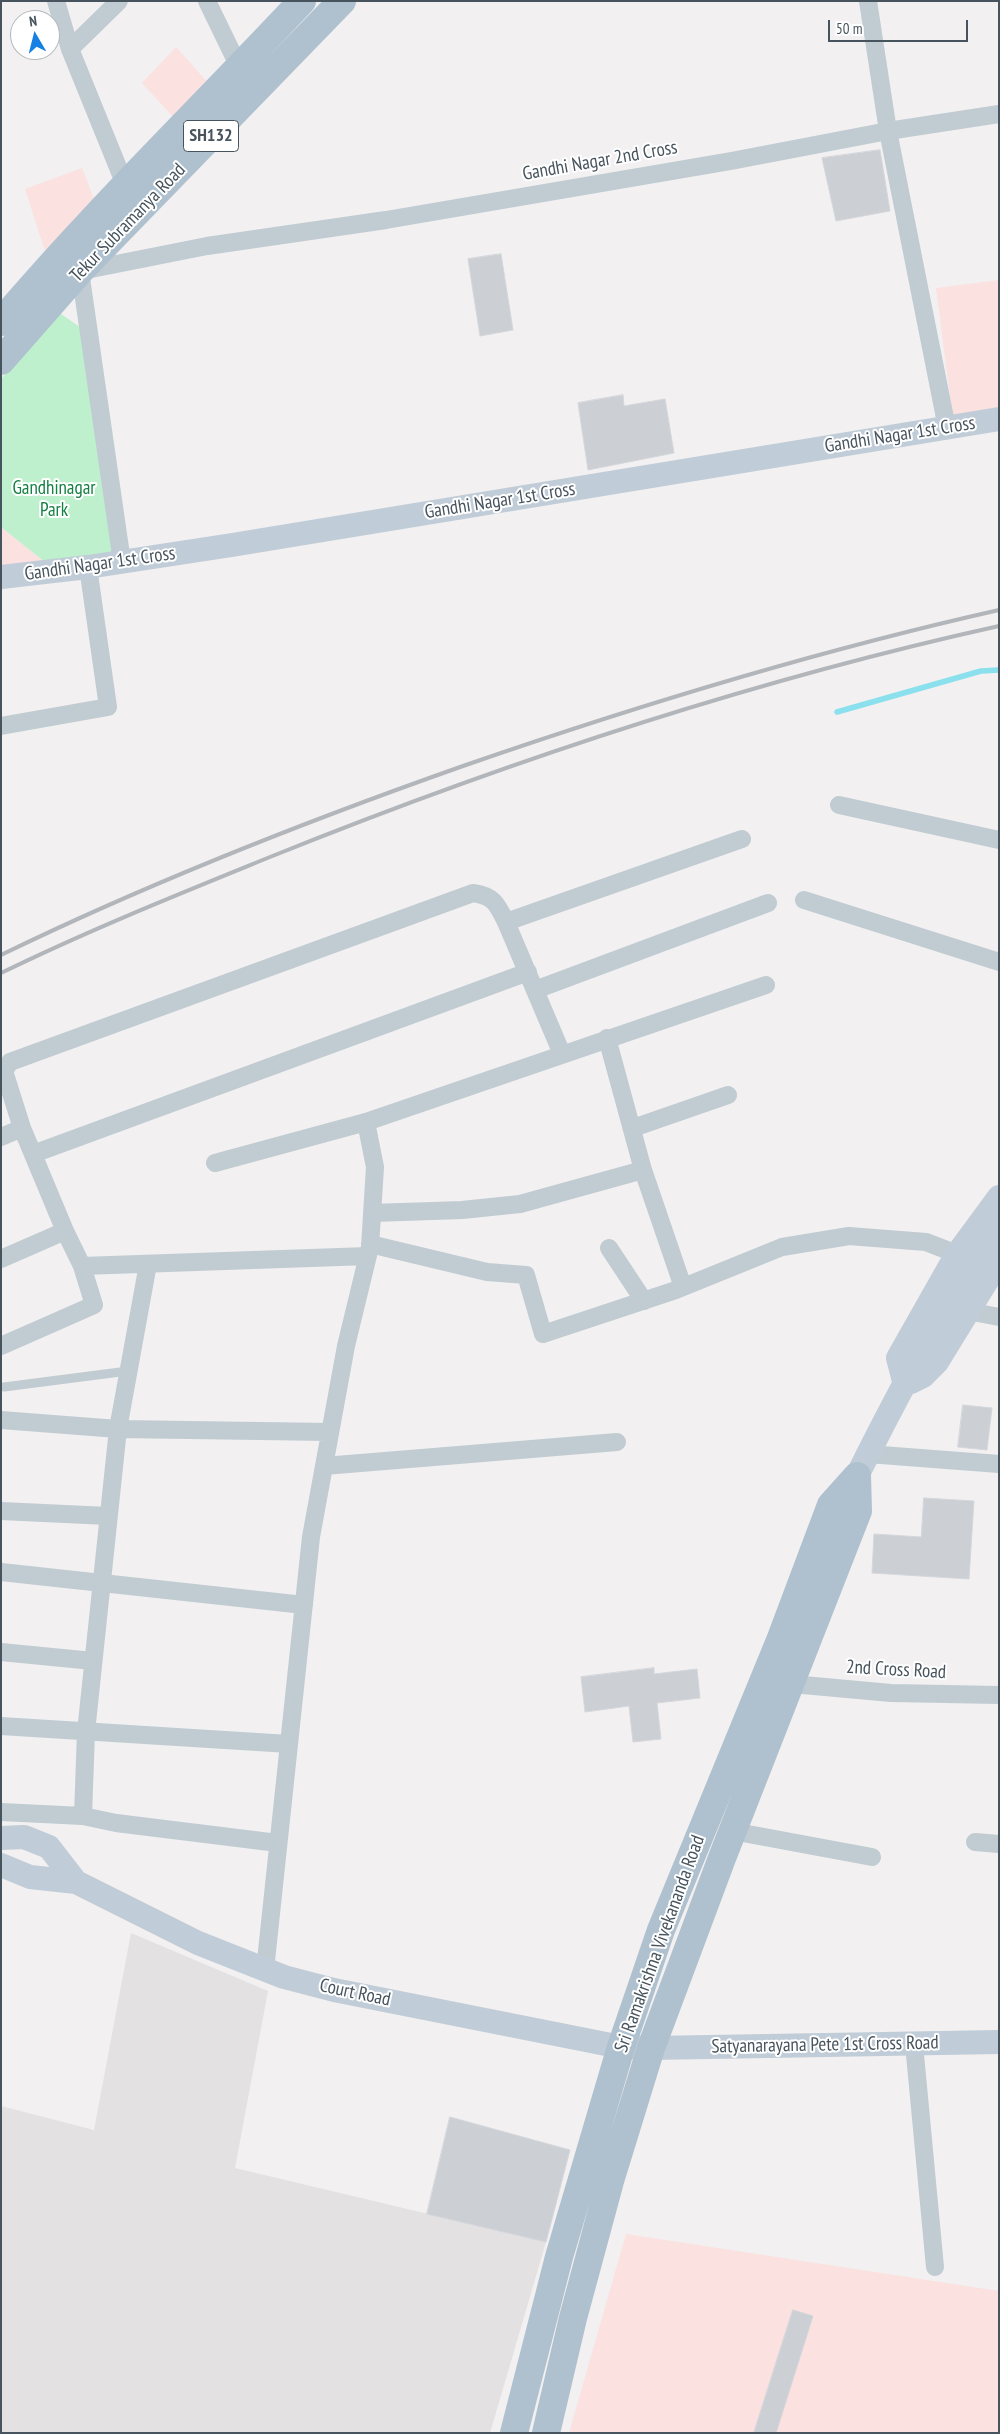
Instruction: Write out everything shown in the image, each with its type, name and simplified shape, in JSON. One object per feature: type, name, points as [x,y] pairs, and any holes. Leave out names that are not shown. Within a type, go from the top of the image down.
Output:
[{"type":"main road","name":"SH132","points":[[131,178],[302,1]]},
{"type":"main road","name":"Tekur Subramanya Road","points":[[1,361],[80,271],[139,213],[342,1]]},
{"type":"main road","name":"Tekur Subramanya Road","points":[[1,322],[57,257],[131,178]]},
{"type":"main road","name":"Sri Ramakrishna Vivekananda Road","points":[[546,2433],[573,2318],[608,2190],[651,2048],[732,1831],[792,1684],[858,1511],[863,1465]]},
{"type":"main road","name":"Sri Ramakrishna Vivekananda Road","points":[[514,2433],[559,2256],[621,2047],[661,1930],[781,1638],[832,1505],[863,1465]]},
{"type":"street","points":[[56,1],[70,49],[131,178],[139,213]]},
{"type":"street","points":[[70,49],[119,1]]},
{"type":"street","points":[[207,1],[239,67]]},
{"type":"street","points":[[868,1],[888,131],[947,428]]},
{"type":"street","name":"Gandhi Nagar 2nd Cross","points":[[80,271],[208,246],[386,220],[731,161],[888,131],[999,114]]},
{"type":"street","points":[[57,257],[80,271],[122,562]]},
{"type":"street","name":"Gandhi Nagar 1st Cross","points":[[1,577],[122,562],[999,419]]},
{"type":"street","points":[[1,726],[108,707],[88,567]]},
{"type":"street","points":[[839,804],[999,840]]},
{"type":"street","points":[[506,922],[742,839]]},
{"type":"street","points":[[1,1346],[94,1305],[82,1266],[65,1231],[22,1128],[4,1071],[10,1062],[473,892],[485,895],[496,902],[562,1054]]},
{"type":"street","points":[[804,900],[999,962]]},
{"type":"street","points":[[535,990],[768,903]]},
{"type":"street","points":[[33,1154],[528,972]]},
{"type":"street","points":[[216,1163],[366,1122],[766,985]]},
{"type":"street","points":[[607,1038],[643,1170],[683,1287]]},
{"type":"street","points":[[633,1128],[728,1095]]},
{"type":"street","points":[[265,1970],[311,1537],[346,1346],[369,1250],[375,1167],[366,1122]]},
{"type":"street","points":[[1,1137],[22,1128]]},
{"type":"street","points":[[372,1213],[462,1210],[520,1204],[643,1170]]},
{"type":"street","points":[[999,1197],[957,1254],[898,1358],[905,1385],[931,1370],[999,1261]]},
{"type":"street","name":"Sri Ramakrishna Vivekananda Road","points":[[863,1465],[905,1385],[975,1264],[999,1230]]},
{"type":"street","points":[[1,1259],[65,1231]]},
{"type":"street","points":[[82,1266],[148,1264],[369,1250],[487,1272],[526,1275],[543,1334],[683,1287],[782,1247],[849,1236],[926,1242],[957,1254]]},
{"type":"street","points":[[609,1248],[644,1301]]},
{"type":"street","points":[[83,1816],[86,1732],[118,1429],[148,1264]]},
{"type":"street","points":[[967,1312],[999,1317]]},
{"type":"street","points":[[1,1420],[118,1429],[330,1432]]},
{"type":"street","points":[[324,1466],[617,1442]]},
{"type":"street","points":[[863,1465],[999,1464]]},
{"type":"street","points":[[1,1511],[108,1516]]},
{"type":"street","points":[[1,1572],[304,1605]]},
{"type":"street","points":[[1,1652],[93,1661]]},
{"type":"street","name":"2nd Cross Road","points":[[792,1684],[891,1693],[999,1695]]},
{"type":"street","points":[[1,1726],[289,1744]]},
{"type":"street","points":[[1,1812],[83,1816],[116,1823],[278,1843]]},
{"type":"street","points":[[732,1831],[872,1857]]},
{"type":"street","name":"Court Road","points":[[1,1838],[24,1837],[49,1847],[76,1882]]},
{"type":"street","points":[[974,1842],[999,1844]]},
{"type":"street","name":"Court Road","points":[[1,1865],[30,1877],[76,1882],[198,1943],[265,1970],[334,1990],[621,2047],[651,2048]]},
{"type":"street","name":"Satyanarayana Pete 1st Cross Road","points":[[651,2048],[999,2042]]},
{"type":"street","points":[[914,2044],[935,2267]]},
{"type":"lane","points":[[4,1387],[128,1371]]},
{"type":"shaded area","points":[[176,47],[211,86],[175,119],[142,83]]},
{"type":"shaded area","points":[[82,168],[97,207],[46,254],[25,189]]},
{"type":"shaded area","points":[[999,280],[999,412],[953,419],[936,288]]},
{"type":"shaded area","points":[[1,527],[51,567],[1,572]]},
{"type":"shaded area","points":[[131,1933],[268,1991],[235,2168],[546,2242],[490,2433],[1,2433],[1,2106],[94,2130]]},
{"type":"shaded area","points":[[626,2234],[999,2291],[999,2433],[569,2433]]},
{"type":"green space","name":"Gandhinagar Park","points":[[58,312],[80,327],[116,559],[51,567],[1,527],[1,379]]},
{"type":"building","points":[[880,150],[890,211],[836,221],[822,158]]},
{"type":"building","points":[[501,254],[513,330],[480,336],[468,259]]},
{"type":"building","points":[[623,395],[624,406],[665,399],[674,453],[588,470],[578,403]]},
{"type":"building","points":[[963,1405],[992,1408],[987,1450],[958,1447]]},
{"type":"building","points":[[924,1498],[974,1501],[969,1579],[872,1573],[874,1534],[921,1537]]},
{"type":"building","points":[[654,1668],[654,1674],[697,1669],[700,1698],[657,1703],[661,1739],[633,1742],[629,1706],[585,1712],[581,1677]]},
{"type":"building","points":[[450,2117],[570,2150],[546,2242],[427,2214]]},
{"type":"building","points":[[793,2310],[813,2316],[776,2433],[754,2433]]},
{"type":"waterway","points":[[837,712],[981,671],[999,670]]},
{"type":"railway","points":[[1,955],[115,902],[230,854],[346,808],[529,743],[729,680],[796,661],[999,610]]},
{"type":"railway","points":[[1,973],[101,927],[270,857],[359,822],[539,757],[721,698],[813,672],[999,626]]}]
